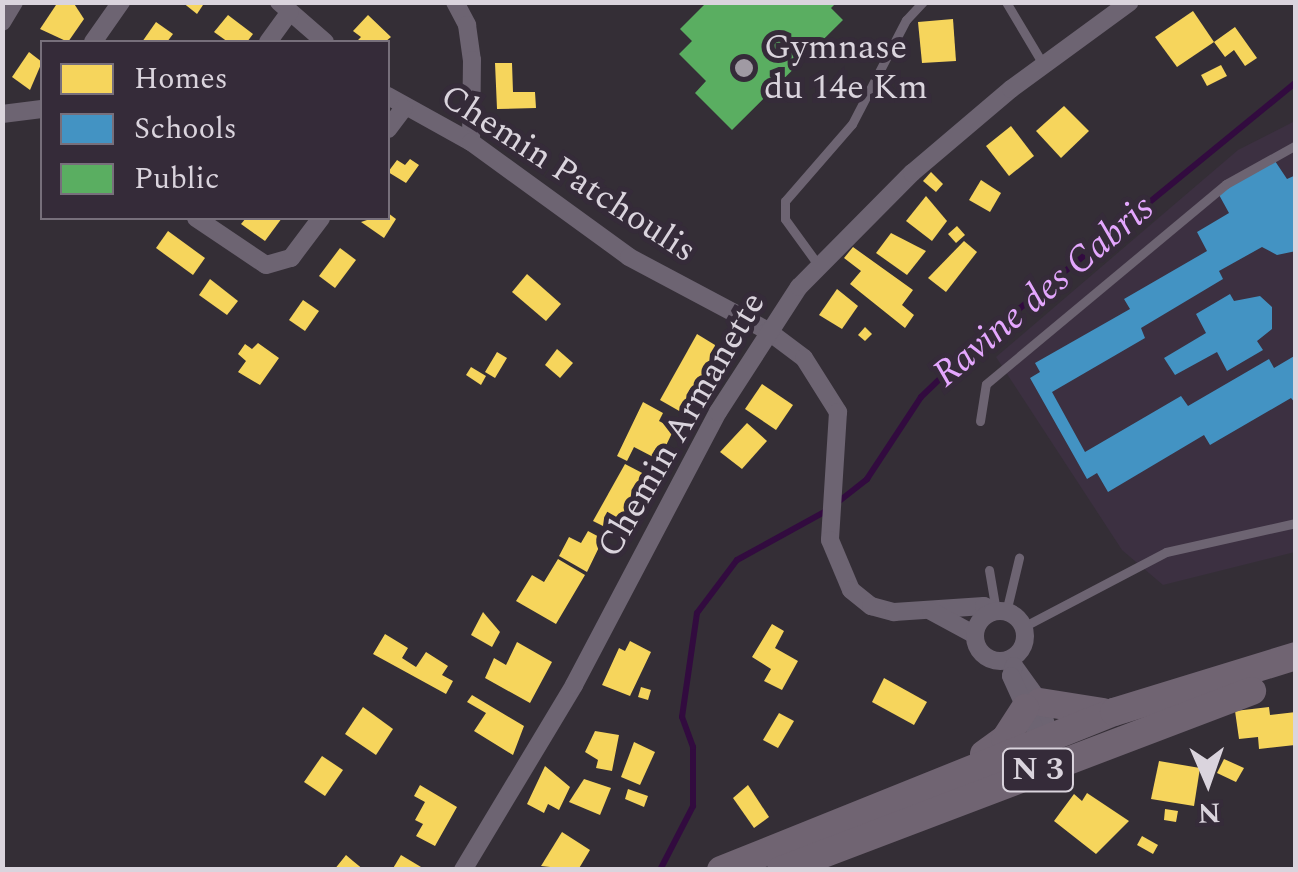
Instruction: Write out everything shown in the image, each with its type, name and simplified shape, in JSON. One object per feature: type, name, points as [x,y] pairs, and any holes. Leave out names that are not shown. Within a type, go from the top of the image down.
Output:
[{"type":"main road","name":"N 3","points":[[781,870],[968,795],[1114,712],[1296,656]]},
{"type":"main road","name":"N 3","points":[[721,870],[942,778],[1296,674]]},
{"type":"main road","points":[[942,778],[1005,740],[1032,705],[1114,712]]},
{"type":"street","points":[[2,22],[14,2]]},
{"type":"street","points":[[94,40],[120,2]]},
{"type":"street","points":[[455,2],[467,25],[472,60],[471,142]]},
{"type":"street","name":"Chemin Armanette","points":[[463,870],[574,686],[768,331],[819,266],[912,173],[1044,65],[1130,2]]},
{"type":"street","points":[[269,40],[284,7],[323,40]]},
{"type":"street","name":"Chemin Patchoulis","points":[[390,98],[471,142],[618,250],[768,331],[820,376],[838,412],[840,440],[830,540],[842,574],[871,606],[930,611]]},
{"type":"street","points":[[390,126],[404,108]]},
{"type":"street","points":[[2,114],[40,109]]},
{"type":"street","points":[[199,220],[266,265],[290,258],[319,220]]},
{"type":"street","points":[[930,611],[984,606],[1001,612],[1023,627],[1024,640],[1013,661]]},
{"type":"street","points":[[930,611],[975,635],[988,657],[1013,661]]},
{"type":"street","points":[[975,635],[978,622],[1001,612]]},
{"type":"street","points":[[1013,661],[1054,747]]},
{"type":"lane","points":[[819,266],[785,219],[784,201],[852,124],[906,20],[923,2]]},
{"type":"lane","points":[[1006,2],[1044,65]]},
{"type":"lane","points":[[980,422],[986,384],[1226,184],[1296,145]]},
{"type":"lane","points":[[1023,627],[1166,552],[1296,523]]},
{"type":"lane","points":[[1001,612],[1020,558]]},
{"type":"lane","points":[[988,570],[1001,612]]},
{"type":"shaded area","points":[[1295,121],[1295,552],[1163,585],[1122,550],[996,357],[1238,150]]},
{"type":"building: Homes","points":[[58,2],[73,2],[84,19],[69,40],[40,29]]},
{"type":"building: Homes","points":[[182,2],[205,2],[197,14]]},
{"type":"building: Homes","points":[[1193,11],[1214,42],[1177,67],[1155,37]]},
{"type":"building: Homes","points":[[228,15],[253,34],[248,40],[225,40],[214,32]]},
{"type":"building: Homes","points":[[368,15],[391,37],[358,40],[361,37],[353,31]]},
{"type":"building: Homes","points":[[953,19],[956,61],[922,63],[918,22]]},
{"type":"building: Homes","points":[[156,22],[173,34],[168,40],[143,40]]},
{"type":"building: Homes","points":[[1235,27],[1257,58],[1245,66],[1234,50],[1225,57],[1214,42]]},
{"type":"building: Homes","points":[[29,52],[40,60],[30,90],[12,77]]},
{"type":"building: Homes","points":[[495,63],[512,63],[513,92],[535,92],[536,108],[497,109]]},
{"type":"building: Homes","points":[[1221,65],[1227,76],[1207,86],[1201,75]]},
{"type":"building: Homes","points":[[1064,106],[1089,131],[1061,158],[1036,131]]},
{"type":"building: Homes","points":[[1011,126],[1034,156],[1009,176],[986,146]]},
{"type":"building: Homes","points":[[410,159],[419,165],[406,183],[390,173],[397,160],[405,165]]},
{"type":"building: Homes","points":[[931,172],[943,184],[936,192],[923,181]]},
{"type":"building: Homes","points":[[981,180],[1001,193],[990,212],[969,200]]},
{"type":"building: Homes","points":[[926,196],[947,221],[932,241],[906,221]]},
{"type":"building: Homes","points":[[390,214],[396,219],[384,238],[361,222],[390,220]]},
{"type":"building: Homes","points":[[244,220],[281,220],[265,241],[241,224]]},
{"type":"building: Homes","points":[[957,226],[965,235],[956,243],[948,234]]},
{"type":"building: Homes","points":[[168,231],[205,258],[193,275],[156,248]]},
{"type":"building: Homes","points":[[891,233],[926,251],[907,275],[876,253]]},
{"type":"building: Homes","points":[[964,241],[977,252],[946,292],[928,278]]},
{"type":"building: Homes","points":[[853,247],[913,290],[902,305],[914,315],[905,328],[850,284],[861,271],[844,258]]},
{"type":"building: Homes","points":[[340,248],[356,260],[335,288],[319,276]]},
{"type":"building: Homes","points":[[527,274],[561,304],[546,321],[512,292]]},
{"type":"building: Homes","points":[[210,279],[238,301],[227,315],[199,295]]},
{"type":"building: Homes","points":[[837,289],[858,306],[842,329],[819,315]]},
{"type":"building: Homes","points":[[303,300],[319,311],[305,331],[289,320]]},
{"type":"building: Homes","points":[[865,327],[872,334],[865,341],[858,335]]},
{"type":"building: Homes","points":[[697,334],[715,345],[713,357],[681,412],[660,400]]},
{"type":"building: Homes","points":[[258,343],[279,358],[260,385],[238,372],[246,361],[238,354],[245,344],[252,349]]},
{"type":"building: Homes","points":[[557,349],[573,363],[560,378],[545,365]]},
{"type":"building: Homes","points":[[497,352],[507,358],[495,378],[485,372]]},
{"type":"building: Homes","points":[[471,367],[486,376],[481,385],[466,375]]},
{"type":"building: Homes","points":[[762,384],[793,405],[776,430],[745,409]]},
{"type":"building: Homes","points":[[643,402],[663,413],[659,421],[674,429],[659,460],[634,447],[627,461],[617,456]]},
{"type":"building: Homes","points":[[747,423],[767,441],[742,469],[720,452]]},
{"type":"building: Homes","points":[[625,464],[648,476],[615,532],[593,521]]},
{"type":"building: Homes","points":[[588,531],[603,539],[587,572],[559,556],[569,537],[581,543]]},
{"type":"building: Homes","points":[[558,559],[585,575],[556,624],[516,601],[532,575],[544,582]]},
{"type":"building: Homes","points":[[483,612],[500,632],[492,647],[471,635]]},
{"type":"building: Homes","points":[[772,624],[784,631],[775,648],[798,661],[782,690],[764,681],[771,669],[752,657]]},
{"type":"building: Homes","points":[[385,634],[408,648],[402,658],[416,667],[426,652],[448,666],[442,675],[453,681],[446,694],[373,654]]},
{"type":"building: Homes","points":[[630,641],[651,652],[630,696],[602,685],[619,648],[625,651]]},
{"type":"building: Homes","points":[[517,642],[552,662],[530,703],[485,678],[494,658],[506,665]]},
{"type":"building: Homes","points":[[884,678],[927,702],[914,725],[872,702]]},
{"type":"building: Homes","points":[[641,687],[651,690],[648,700],[638,697]]},
{"type":"building: Homes","points":[[472,695],[524,726],[513,755],[474,731],[486,713],[467,702]]},
{"type":"building: Homes","points":[[363,707],[393,729],[376,755],[345,734]]},
{"type":"building: Homes","points":[[1269,707],[1270,715],[1296,712],[1295,745],[1259,749],[1258,737],[1239,739],[1235,711]]},
{"type":"building: Homes","points":[[779,713],[794,721],[778,748],[763,740]]},
{"type":"building: Homes","points":[[595,731],[619,735],[612,771],[596,768],[598,760],[585,752]]},
{"type":"building: Homes","points":[[634,742],[655,752],[640,785],[621,777]]},
{"type":"building: Homes","points":[[322,756],[343,770],[325,796],[304,782]]},
{"type":"building: Homes","points":[[1224,759],[1244,768],[1236,782],[1217,773]]},
{"type":"building: Homes","points":[[1159,761],[1200,768],[1194,806],[1151,799]]},
{"type":"building: Homes","points":[[545,766],[570,787],[559,810],[548,804],[544,813],[527,804]]},
{"type":"building: Homes","points":[[584,779],[611,788],[600,815],[569,802]]},
{"type":"building: Homes","points":[[420,785],[457,807],[435,846],[416,836],[423,824],[415,820],[425,802],[414,796]]},
{"type":"building: Homes","points":[[748,785],[769,817],[754,828],[733,798]]},
{"type":"building: Homes","points":[[628,789],[648,796],[644,807],[625,799]]},
{"type":"building: Homes","points":[[1087,793],[1129,821],[1096,854],[1054,821],[1074,794],[1082,801]]},
{"type":"building: Homes","points":[[1165,809],[1178,811],[1176,822],[1164,820]]},
{"type":"building: Homes","points":[[562,832],[590,850],[578,870],[541,866]]},
{"type":"building: Homes","points":[[1142,836],[1158,845],[1153,854],[1137,845]]},
{"type":"building: Homes","points":[[346,855],[353,861],[364,870],[334,870]]},
{"type":"building: Homes","points":[[401,855],[426,870],[392,870]]},
{"type":"building: Schools","points":[[1275,161],[1287,179],[1296,175],[1296,251],[1277,255],[1262,247],[1219,271],[1223,279],[1141,328],[1145,338],[1052,392],[1085,452],[1181,396],[1188,406],[1269,359],[1274,368],[1296,355],[1296,404],[1291,398],[1210,445],[1204,435],[1108,492],[1097,473],[1087,479],[1030,378],[1040,372],[1035,363],[1130,309],[1124,299],[1207,251],[1197,232],[1229,213],[1218,193]]},
{"type":"building: Schools","points":[[1230,294],[1234,301],[1260,296],[1272,307],[1272,329],[1257,341],[1263,350],[1227,371],[1217,352],[1175,375],[1164,358],[1206,333],[1196,314]]},
{"type":"building: Public","name":"Gymnase du 14e Km","points":[[707,2],[837,2],[831,8],[843,20],[732,130],[695,93],[706,81],[679,54],[692,41],[680,29]]},
{"type":"waterway","name":"Ravine des Cabris","points":[[838,502],[867,479],[921,397],[975,345],[1296,82]]},
{"type":"waterway","name":"Ravine des Cabris","points":[[660,870],[693,806],[693,747],[682,717],[697,613],[737,560],[828,510]]},
{"type":"place","name":"Gymnase du 14e Km","points":[[744,68]]}]
